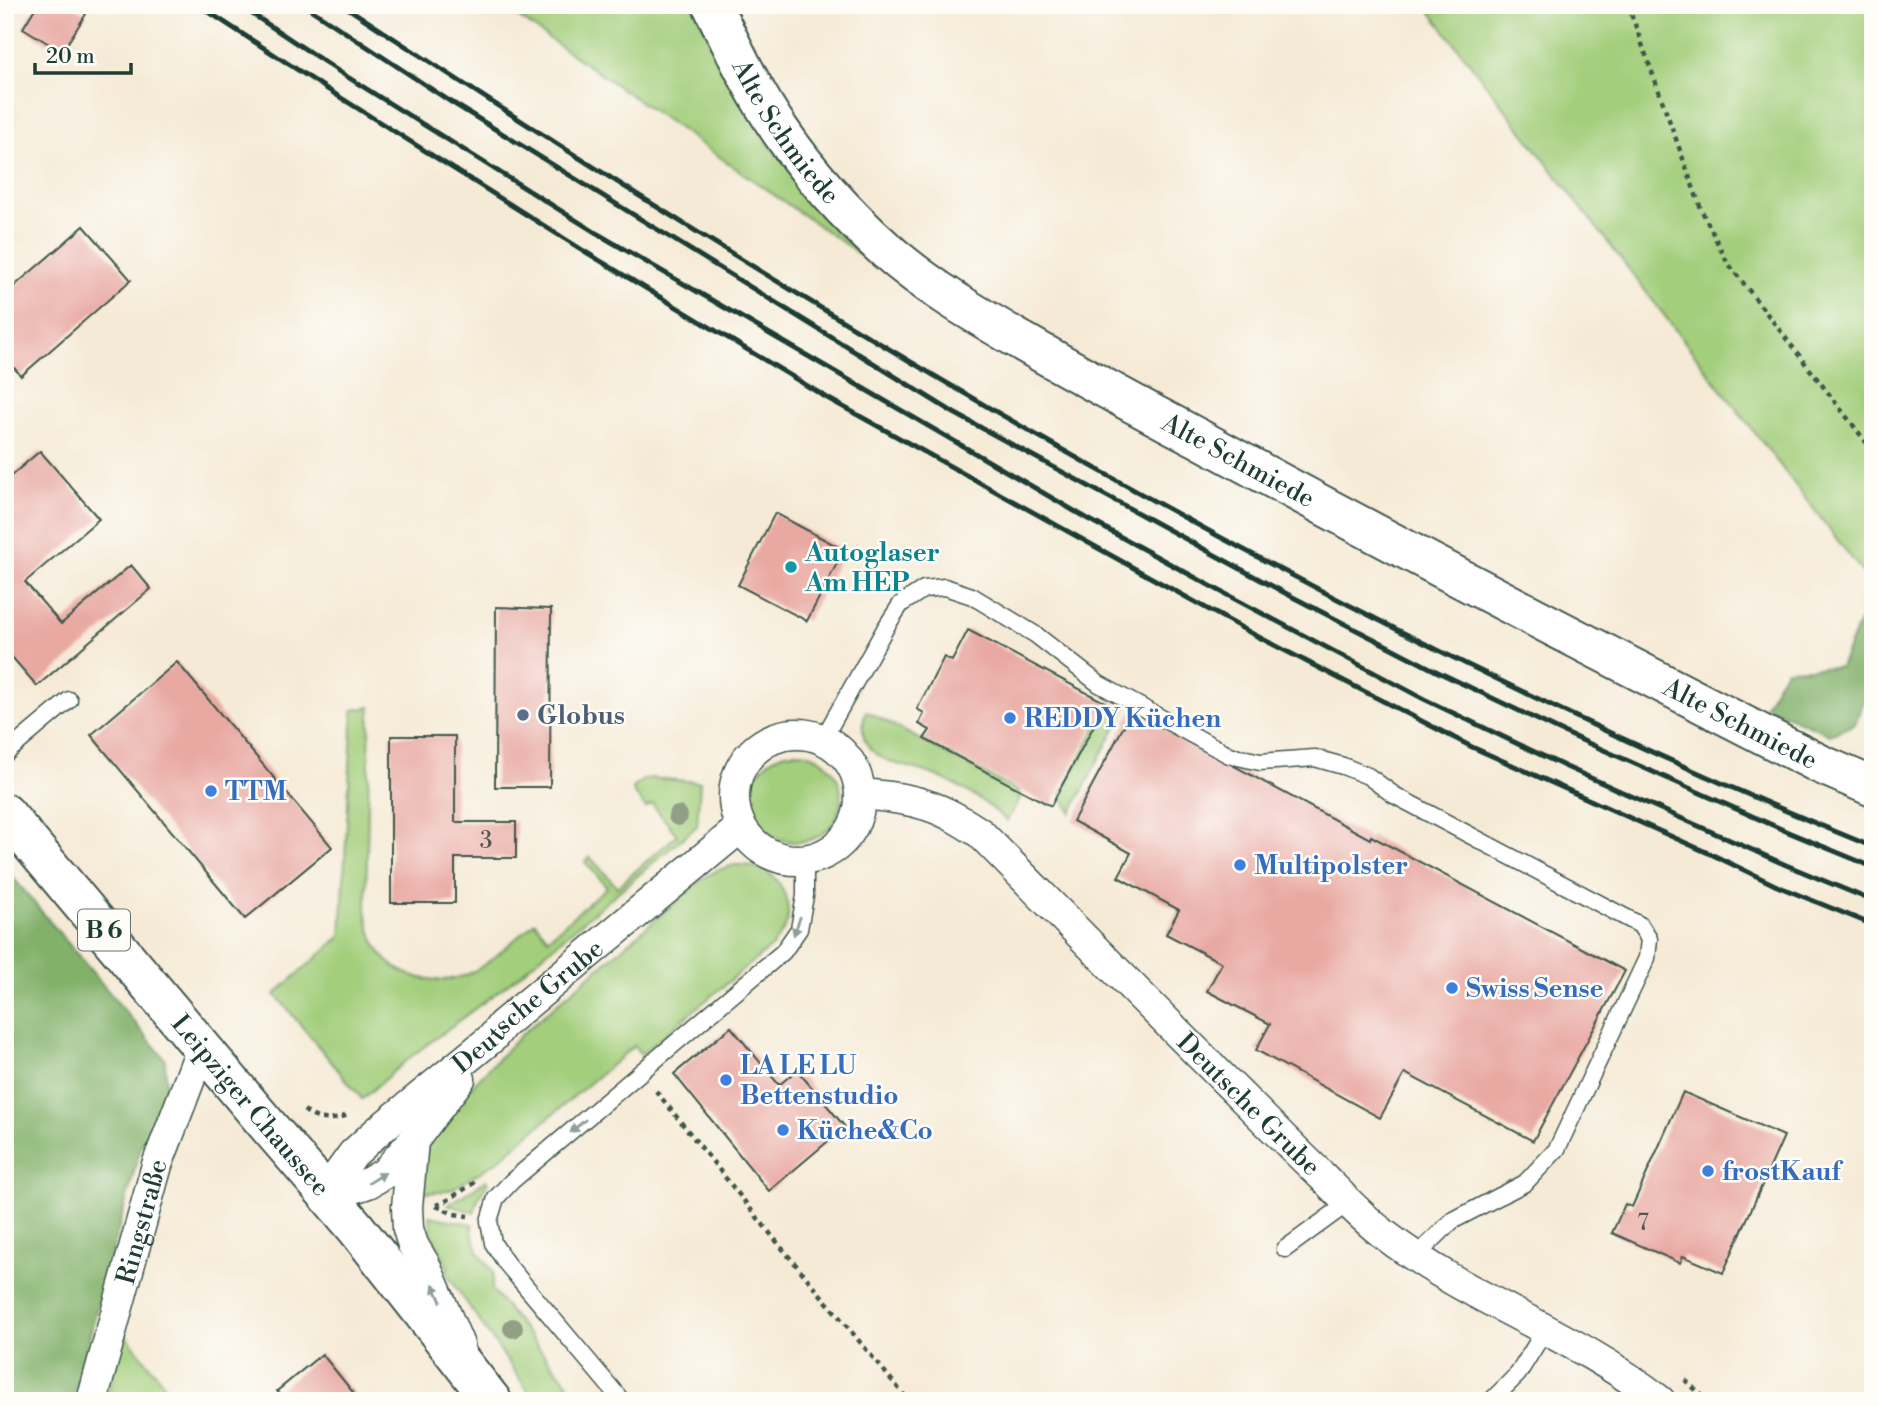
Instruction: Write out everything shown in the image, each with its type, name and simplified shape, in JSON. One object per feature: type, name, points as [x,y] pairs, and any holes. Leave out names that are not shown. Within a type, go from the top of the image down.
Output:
[{"type":"street","name":"Alte Schmiede","points":[[712,5],[767,110],[805,166],[848,214],[885,249],[914,274],[960,306],[1061,364],[1464,582],[1820,764],[1873,787]]},
{"type":"street","points":[[809,734],[823,739],[842,752],[855,771],[861,794],[857,817],[846,838],[827,853],[805,860],[782,858],[762,849],[751,840],[741,827],[734,793],[746,760],[761,745],[781,736],[809,734]]},
{"type":"street","name":"Deutsche Grube","points":[[861,794],[925,804],[953,816],[980,833],[1348,1203],[1382,1233],[1415,1257],[1628,1377],[1661,1401]]},
{"type":"street","name":"Leipziger Chaussee","points":[[5,813],[362,1236],[483,1389]]},
{"type":"street","name":"Deutsche Grube","points":[[328,1196],[337,1176],[354,1154],[378,1131],[741,827]]},
{"type":"street","points":[[328,1196],[368,1183],[385,1173],[493,1037]]},
{"type":"street","name":"Ringstraße","points":[[92,1401],[157,1165],[202,1047]]},
{"type":"street","points":[[413,1141],[407,1207],[408,1229],[413,1245],[483,1389]]},
{"type":"lane","points":[[823,739],[901,604],[925,589],[946,587],[972,596],[1036,635],[1099,684],[1229,755],[1260,762],[1314,758],[1368,776],[1394,794],[1640,925],[1649,939],[1647,958],[1557,1149],[1525,1183],[1452,1221],[1415,1257]]},
{"type":"lane","points":[[5,754],[69,700]]},
{"type":"lane","points":[[622,1401],[506,1263],[493,1242],[489,1221],[496,1198],[512,1181],[783,952],[799,929],[805,896],[805,860]]},
{"type":"lane","points":[[1285,1249],[1348,1203]]},
{"type":"lane","points":[[1491,1401],[1518,1374],[1545,1330]]},
{"type":"path","points":[[1628,5],[1701,209],[1727,262],[1873,452]]},
{"type":"path","points":[[651,1085],[909,1401]]},
{"type":"path","points":[[424,1207],[435,1206],[454,1214],[489,1221]]},
{"type":"path","points":[[1676,1373],[1708,1401]]},
{"type":"green space","points":[[501,5],[693,5],[767,143],[872,263]]},
{"type":"green space","points":[[1425,5],[1873,5],[1873,586]]},
{"type":"green space","points":[[1873,590],[1873,679],[1855,724],[1831,735],[1765,706],[1786,669],[1840,667]]},
{"type":"green space","points":[[1109,703],[1125,709],[1071,813],[1061,795]]},
{"type":"green space","points":[[370,707],[367,914],[372,936],[383,956],[403,972],[428,979],[454,978],[475,971],[535,922],[548,938],[607,887],[585,862],[590,857],[617,887],[677,835],[652,804],[646,808],[633,788],[643,780],[651,778],[700,782],[697,826],[513,980],[408,1059],[362,1099],[275,994],[341,936],[353,710]]},
{"type":"green space","points":[[866,711],[1019,792],[1020,798],[1007,821],[954,784],[891,762],[875,753],[866,743],[863,734]]},
{"type":"green space","points":[[796,752],[813,755],[828,765],[838,780],[841,797],[838,814],[828,829],[813,839],[796,842],[779,839],[764,829],[754,814],[751,797],[754,780],[764,765],[779,755]]},
{"type":"green space","points":[[735,865],[753,866],[768,872],[783,890],[788,919],[783,932],[772,946],[641,1054],[634,1046],[495,1163],[452,1189],[419,1193],[422,1159],[431,1138],[463,1095],[523,1033],[705,877]]},
{"type":"green space","points":[[5,868],[165,1059],[167,1101],[141,1146],[72,1401],[5,1401]]},
{"type":"green space","points":[[486,1180],[488,1182],[474,1212],[448,1205]]},
{"type":"green space","points":[[429,1216],[472,1224],[479,1253],[493,1272],[492,1290],[582,1401],[535,1401],[446,1273],[448,1267],[432,1234]]},
{"type":"green space","points":[[125,1334],[177,1401],[105,1401]]},
{"type":"building","points":[[37,5],[72,5],[86,14],[62,52],[23,28]]},
{"type":"building","points":[[84,226],[131,280],[21,376],[5,357],[5,294]]},
{"type":"building","points":[[40,451],[99,519],[25,582],[61,624],[131,565],[151,589],[37,686],[5,649],[5,481]]},
{"type":"building","name":"Autoglaser Am HEP","points":[[775,513],[844,550],[807,621],[738,585]]},
{"type":"building","name":"Globus","points":[[496,607],[551,609],[550,787],[495,787]]},
{"type":"building","name":"REDDY Küchen","points":[[968,630],[1106,703],[1051,806],[924,739],[930,730],[919,724],[924,713],[917,709],[944,657],[952,661]]},
{"type":"building","name":"TTM","points":[[177,662],[332,847],[245,919],[91,735]]},
{"type":"building","points":[[1132,711],[1370,839],[1371,836],[1625,971],[1533,1141],[1405,1073],[1380,1118],[1256,1050],[1270,1024],[1207,991],[1222,963],[1166,934],[1179,910],[1118,877],[1131,853],[1073,821]]},
{"type":"building","points":[[391,736],[455,736],[455,822],[516,822],[516,858],[455,858],[455,903],[391,903]]},
{"type":"building","points":[[731,1027],[779,1085],[797,1070],[845,1127],[769,1191],[674,1074]]},
{"type":"building","name":"frostKauf","points":[[1683,1092],[1784,1136],[1723,1273],[1683,1256],[1680,1263],[1612,1233],[1625,1204],[1632,1207]]},
{"type":"building","points":[[322,1354],[360,1401],[285,1401],[277,1391]]},
{"type":"railway","points":[[198,5],[584,251],[829,399],[1251,633],[1472,747],[1777,886],[1873,925]]},
{"type":"railway","points":[[239,5],[338,71],[598,234],[1088,519],[1424,699],[1564,766],[1873,901]]},
{"type":"railway","points":[[304,5],[448,100],[954,413],[1285,593],[1438,672],[1561,731],[1873,867]]},
{"type":"railway","points":[[343,5],[711,241],[1087,464],[1279,569],[1474,668],[1672,761],[1873,847]]},
{"type":"place","name":"Autoglaser Am HEP","points":[[791,567]]},
{"type":"place","name":"Globus","points":[[523,715]]},
{"type":"place","name":"REDDY Küchen","points":[[1010,718]]},
{"type":"place","name":"TTM","points":[[211,791]]},
{"type":"place","name":"Multipolster","points":[[1240,865]]},
{"type":"place","name":"Swiss Sense","points":[[1452,988]]},
{"type":"place","name":"LA LE LU Bettenstudio","points":[[726,1080]]},
{"type":"place","name":"Küche&Co","points":[[783,1130]]},
{"type":"place","name":"frostKauf","points":[[1708,1171]]}]
